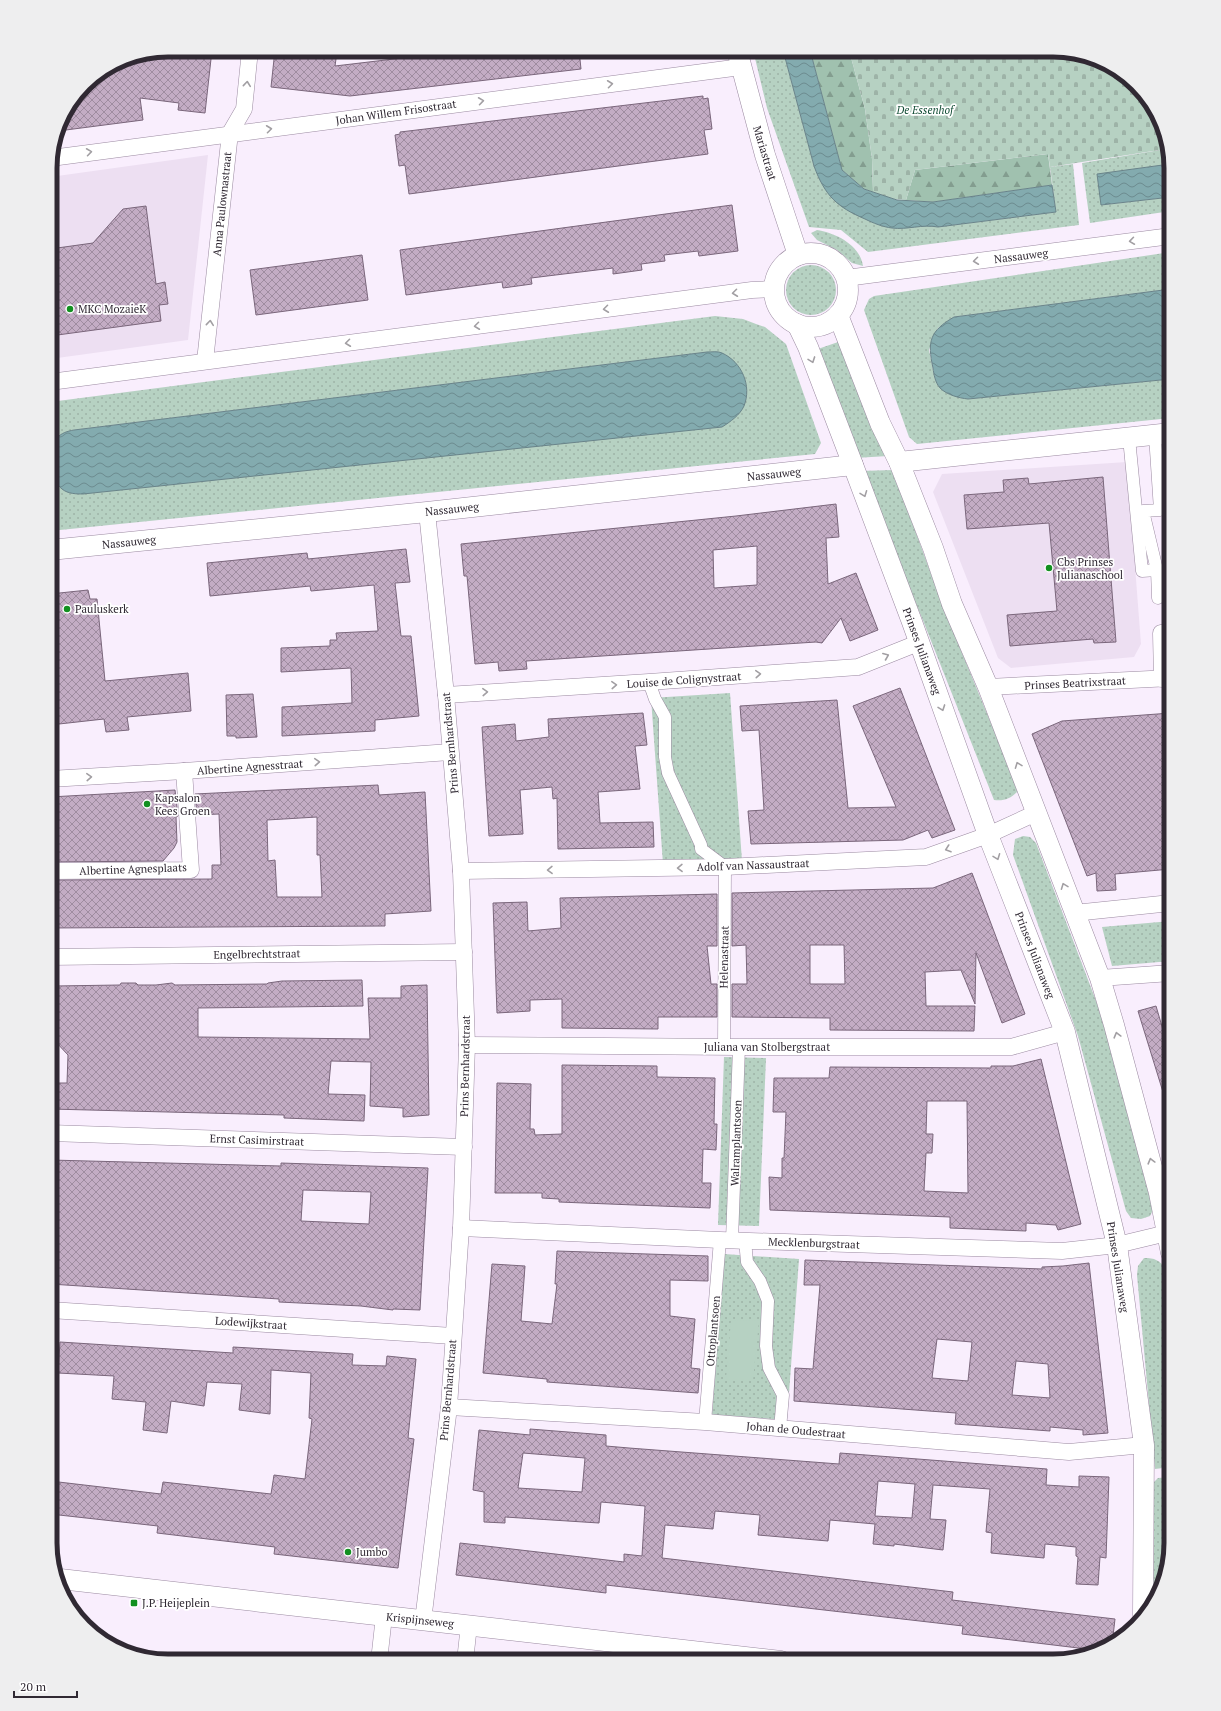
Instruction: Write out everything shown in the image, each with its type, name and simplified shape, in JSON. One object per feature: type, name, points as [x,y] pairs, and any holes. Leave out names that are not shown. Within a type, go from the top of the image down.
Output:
[{"type":"street","name":"Anna Paulownastraat","points":[[205,361],[230,133],[244,109],[249,57]]},
{"type":"street","name":"Johan Willem Frisostraat","points":[[57,157],[230,133],[371,116],[739,58]]},
{"type":"street","name":"Mariastraat","points":[[739,58],[765,155],[798,255]]},
{"type":"street","name":"Nassauweg","points":[[846,278],[1164,237]]},
{"type":"street","points":[[813,253],[827,256],[839,265],[846,278],[848,294],[846,301],[838,315],[826,324],[812,327],[797,324],[782,313],[776,302],[774,289],[778,272],[790,259],[798,255],[813,253]]},
{"type":"street","points":[[57,381],[736,292],[774,289]]},
{"type":"street","points":[[838,315],[880,423],[899,462],[933,548],[952,604],[988,687],[1100,978],[1164,1189]]},
{"type":"street","name":"Prinses Julianaweg","points":[[797,324],[808,347],[853,465],[988,835],[1065,1032],[1117,1245],[1144,1445],[1143,1608]]},
{"type":"street","points":[[899,462],[1163,434],[1160,510],[1140,511]]},
{"type":"street","points":[[1129,438],[1140,511],[1157,570],[1158,598]]},
{"type":"street","name":"Nassauweg","points":[[57,549],[427,512],[853,465]]},
{"type":"street","name":"Prins Bernhardstraat","points":[[423,1621],[449,1407],[460,1228],[467,1045],[461,871],[446,695],[427,512]]},
{"type":"street","name":"Prinses Beatrixstraat","points":[[1164,633],[1161,633],[1164,660]]},
{"type":"street","name":"Louise de Colignystraat","points":[[446,695],[858,667],[918,643]]},
{"type":"street","name":"Prinses Beatrixstraat","points":[[988,687],[1164,678]]},
{"type":"street","points":[[650,682],[654,699],[665,717],[665,757],[668,773],[702,849],[725,867]]},
{"type":"street","name":"Albertine Agnesstraat","points":[[57,779],[450,752]]},
{"type":"street","name":"Albertine Agnesplaats","points":[[57,871],[191,870],[184,771]]},
{"type":"street","name":"Adolf van Nassaustraat","points":[[461,871],[725,867],[926,857],[988,835],[1036,813]]},
{"type":"street","name":"Helenastraat","points":[[725,867],[731,1047]]},
{"type":"street","points":[[1074,913],[1164,904]]},
{"type":"street","name":"Engelbrechtstraat","points":[[57,957],[464,952]]},
{"type":"street","points":[[1100,978],[1164,973]]},
{"type":"street","name":"Juliana van Stolbergstraat","points":[[467,1045],[1011,1047],[1065,1032]]},
{"type":"street","name":"Walramplantsoen","points":[[731,1047],[732,1240]]},
{"type":"street","name":"Ernst Casimirstraat","points":[[57,1133],[464,1147]]},
{"type":"street","name":"Mecklenburgstraat","points":[[460,1228],[732,1240],[1062,1251],[1117,1245],[1164,1234]]},
{"type":"street","points":[[732,1240],[760,1281],[768,1301],[766,1346],[768,1368],[783,1395],[780,1429]]},
{"type":"street","name":"Ottoplantsoen","points":[[705,1422],[732,1240]]},
{"type":"street","name":"Lodewijkstraat","points":[[57,1310],[453,1336]]},
{"type":"street","name":"Johan de Oudestraat","points":[[449,1407],[705,1422],[1069,1452],[1144,1445]]},
{"type":"street","name":"Krispijnseweg","points":[[63,1579],[720,1654]]},
{"type":"street","points":[[380,1654],[384,1616]]},
{"type":"street","points":[[466,1654],[469,1625]]},
{"type":"shaded area","points":[[208,155],[188,340],[57,358],[57,176]]},
{"type":"shaded area","name":"Cbs Prinses Julianaschool","points":[[1127,462],[1141,644],[1134,657],[1011,668],[998,658],[933,492],[942,474]]},
{"type":"green space","points":[[755,57],[785,57],[814,166],[892,228],[929,225],[938,227],[1056,212],[1050,167],[1073,164],[1079,225],[868,252],[841,230],[809,227],[767,108]]},
{"type":"green space","points":[[812,57],[851,57],[865,109],[872,159],[873,192],[864,189],[842,170]]},
{"type":"green space","name":"De Essenhof","points":[[851,57],[1061,57],[1075,59],[1102,68],[1126,84],[1137,95],[1149,112],[1156,125],[1162,150],[1050,167],[1048,154],[915,170],[906,200],[897,199],[885,197],[873,192],[872,159],[865,109]]},
{"type":"green space","points":[[1162,150],[1164,165],[1097,175],[1102,205],[1164,198],[1164,212],[1090,223],[1082,163]]},
{"type":"green space","points":[[1048,154],[1052,185],[933,202],[906,200],[915,170]]},
{"type":"green space","points":[[817,230],[832,234],[846,241],[857,252],[863,266],[852,263],[837,250],[817,240],[811,233]]},
{"type":"green space","points":[[1164,253],[1164,290],[954,317],[938,328],[929,350],[935,379],[941,388],[968,399],[1164,380],[1164,419],[917,444],[909,437],[864,310],[869,299],[874,296]]},
{"type":"green space","points":[[806,265],[816,265],[829,272],[836,285],[836,295],[829,308],[816,315],[806,315],[797,311],[790,304],[786,295],[786,285],[790,276],[797,269]]},
{"type":"green space","points":[[715,316],[743,319],[765,327],[786,344],[821,443],[815,454],[57,530],[57,483],[707,352],[74,430],[64,434],[57,442],[57,401]]},
{"type":"green space","points":[[841,341],[888,456],[855,458],[815,350]]},
{"type":"green space","points":[[893,470],[944,609],[1016,784],[1017,792],[1007,799],[994,800],[922,618],[860,471]]},
{"type":"green space","points":[[730,693],[742,861],[663,864],[651,698]]},
{"type":"green space","points":[[1023,836],[1030,837],[1036,843],[1106,1027],[1154,1208],[1150,1216],[1141,1219],[1131,1218],[1126,1211],[1078,1036],[1013,855],[1015,839]]},
{"type":"green space","points":[[1164,922],[1164,962],[1112,966],[1102,927]]},
{"type":"green space","points":[[724,1057],[766,1058],[759,1226],[718,1225]]},
{"type":"green space","points":[[724,1254],[799,1259],[787,1420],[712,1415]]},
{"type":"green space","points":[[1144,1258],[1151,1258],[1161,1263],[1164,1267],[1164,1468],[1155,1469],[1137,1275],[1138,1266]]},
{"type":"green space","points":[[731,1320],[759,1321],[753,1380],[726,1379]]},
{"type":"green space","points":[[1158,1478],[1164,1478],[1163,1558],[1156,1586],[1149,1598],[1153,1483]]},
{"type":"water","points":[[785,57],[812,57],[842,170],[864,189],[897,200],[933,202],[1052,185],[1056,212],[938,227],[926,226],[898,228],[878,225],[855,215],[839,205],[828,193],[814,166]]},
{"type":"water","points":[[1164,165],[1164,198],[1101,205],[1097,174]]},
{"type":"water","points":[[1164,290],[1164,380],[968,399],[957,397],[946,393],[938,386],[930,351],[932,338],[935,332],[954,317]]},
{"type":"water","points":[[707,352],[720,352],[735,362],[744,375],[747,391],[744,406],[740,412],[722,427],[83,494],[75,494],[64,491],[57,484],[57,438],[65,432]]},
{"type":"building","points":[[211,57],[205,113],[178,110],[179,103],[140,98],[143,120],[63,130],[72,112],[84,95],[95,84],[119,68],[153,58]]},
{"type":"building","points":[[274,57],[336,57],[335,66],[411,57],[580,57],[581,69],[350,96],[271,87]]},
{"type":"building","points":[[703,96],[703,99],[708,98],[712,129],[704,130],[708,154],[409,194],[405,165],[399,166],[395,135],[400,134],[400,132]]},
{"type":"building","points":[[732,205],[738,251],[699,256],[698,251],[664,255],[665,261],[641,264],[642,270],[613,274],[613,268],[531,278],[532,284],[503,288],[502,282],[406,295],[400,250]]},
{"type":"building","points":[[146,206],[156,284],[165,282],[168,304],[159,305],[161,321],[57,335],[57,248],[93,243],[123,209]]},
{"type":"building","points":[[362,255],[368,300],[256,315],[250,270]]},
{"type":"building","points":[[1103,477],[1116,642],[1094,643],[1093,639],[1010,646],[1007,615],[1057,611],[1049,523],[967,529],[964,495],[1004,492],[1003,480],[1028,478],[1029,484]]},
{"type":"building","points":[[836,504],[839,537],[826,538],[828,584],[856,573],[878,630],[850,641],[841,618],[822,643],[816,642],[526,661],[527,669],[499,671],[498,662],[475,664],[467,576],[464,576],[461,544],[736,516]],"holes":[[[757,546],[757,585],[714,588],[713,550]]]},
{"type":"building","points":[[406,549],[410,582],[395,583],[401,636],[411,636],[419,716],[375,720],[375,731],[282,736],[282,707],[352,703],[351,668],[281,672],[281,648],[330,646],[330,640],[337,640],[336,633],[378,631],[374,585],[311,591],[310,586],[210,596],[207,563],[307,553],[308,559]]},
{"type":"building","points":[[88,590],[90,599],[97,599],[105,681],[188,673],[191,711],[127,717],[129,730],[106,732],[104,719],[57,724],[57,593]]},
{"type":"building","points":[[900,688],[955,830],[932,838],[928,830],[903,840],[751,844],[748,811],[764,810],[759,730],[742,731],[740,706],[837,700],[848,808],[896,807],[853,706]]},
{"type":"building","points":[[253,694],[257,737],[236,738],[236,736],[227,736],[226,695]]},
{"type":"building","points":[[643,713],[647,745],[635,746],[640,789],[598,792],[600,823],[653,822],[654,847],[558,849],[557,798],[553,799],[552,787],[520,790],[523,834],[489,836],[482,727],[515,724],[516,741],[549,737],[548,719]]},
{"type":"building","points":[[1164,714],[1164,870],[1115,874],[1116,890],[1097,891],[1096,873],[1087,876],[1032,734],[1062,721]]},
{"type":"building","points":[[378,785],[379,795],[425,792],[431,911],[385,914],[385,926],[57,928],[57,880],[212,879],[212,865],[221,865],[219,814],[197,815],[195,794]],"holes":[[[317,817],[317,855],[320,855],[322,897],[277,897],[275,860],[268,861],[267,820]]]},
{"type":"building","points":[[175,790],[178,816],[176,817],[177,842],[163,861],[57,862],[57,797]]},
{"type":"building","points":[[972,873],[1025,1014],[1002,1023],[976,953],[975,1004],[961,970],[925,972],[926,1006],[975,1006],[974,1031],[830,1030],[830,1018],[732,1017],[732,984],[747,984],[746,945],[732,946],[732,893],[933,888]],"holes":[[[810,945],[844,945],[845,984],[810,984]]]},
{"type":"building","points":[[717,894],[717,946],[707,946],[711,984],[717,984],[717,1017],[658,1017],[658,1029],[562,1028],[562,999],[530,1000],[530,1011],[497,1013],[493,903],[527,902],[528,931],[561,928],[560,898]]},
{"type":"building","points":[[362,980],[363,1006],[198,1008],[198,1037],[370,1039],[368,998],[401,998],[401,986],[427,985],[429,1115],[403,1117],[403,1108],[370,1106],[371,1062],[331,1061],[328,1094],[365,1095],[364,1121],[284,1118],[284,1115],[57,1109],[57,1083],[67,1083],[68,1055],[57,1043],[57,986],[120,985],[121,983],[136,983],[138,985],[172,983],[175,985],[267,984],[282,981]]},
{"type":"building","points":[[1156,1006],[1164,1033],[1164,1095],[1138,1011]]},
{"type":"building","points":[[1041,1059],[1081,1224],[1058,1230],[1056,1225],[1026,1223],[1026,1231],[950,1228],[950,1217],[770,1210],[769,1177],[782,1178],[782,1158],[784,1158],[786,1112],[773,1112],[774,1078],[829,1078],[830,1067],[991,1068],[991,1066],[1013,1066]],"holes":[[[927,1101],[967,1101],[968,1193],[924,1191],[926,1153],[932,1153],[933,1134],[926,1134]]]},
{"type":"building","points":[[562,1065],[657,1066],[657,1077],[715,1078],[714,1124],[717,1124],[716,1150],[703,1149],[702,1183],[711,1183],[710,1208],[559,1202],[559,1199],[542,1198],[542,1193],[495,1193],[497,1083],[531,1084],[530,1129],[534,1129],[535,1135],[562,1134]]},
{"type":"building","points":[[57,1160],[281,1166],[281,1163],[428,1168],[420,1310],[393,1310],[361,1306],[279,1302],[279,1299],[57,1284]],"holes":[[[303,1190],[371,1192],[369,1224],[301,1221]]]},
{"type":"building","points":[[557,1251],[708,1256],[708,1281],[670,1280],[670,1316],[695,1319],[691,1368],[700,1369],[698,1393],[547,1382],[547,1379],[483,1373],[492,1264],[525,1266],[521,1321],[552,1324],[557,1284],[555,1284]]},
{"type":"building","points":[[805,1260],[1042,1269],[1042,1267],[1089,1263],[1108,1433],[1083,1435],[1083,1430],[1050,1427],[1050,1431],[955,1424],[956,1413],[794,1401],[795,1368],[813,1369],[820,1285],[804,1285]],"holes":[[[937,1339],[972,1342],[968,1381],[932,1378]],[[1016,1361],[1048,1364],[1050,1398],[1012,1395]]]},
{"type":"building","points":[[60,1342],[233,1353],[233,1347],[353,1354],[352,1365],[386,1366],[387,1356],[416,1359],[408,1438],[414,1439],[398,1568],[274,1554],[275,1547],[157,1533],[158,1526],[57,1515],[57,1482],[161,1494],[163,1482],[271,1494],[274,1475],[305,1479],[312,1419],[309,1418],[311,1373],[271,1370],[270,1414],[239,1410],[242,1384],[207,1382],[204,1406],[171,1401],[167,1433],[143,1430],[146,1402],[112,1399],[114,1376],[58,1373]]},
{"type":"building","points":[[530,1429],[606,1435],[606,1446],[839,1464],[840,1453],[1047,1469],[1046,1485],[1079,1487],[1079,1476],[1109,1477],[1106,1558],[1100,1557],[1098,1585],[1076,1584],[1078,1557],[1076,1556],[1076,1547],[1045,1544],[1044,1558],[991,1553],[992,1533],[986,1532],[990,1489],[933,1485],[930,1519],[946,1520],[943,1550],[894,1544],[894,1546],[873,1544],[875,1524],[830,1520],[828,1541],[758,1535],[760,1515],[715,1511],[713,1529],[665,1525],[662,1558],[953,1592],[952,1600],[1115,1619],[1113,1636],[1096,1646],[1086,1649],[962,1634],[963,1626],[606,1585],[606,1593],[456,1575],[460,1543],[624,1562],[624,1554],[642,1556],[645,1506],[601,1502],[599,1523],[505,1517],[505,1523],[484,1522],[484,1492],[473,1490],[479,1430],[530,1435]],"holes":[[[523,1453],[585,1458],[582,1492],[518,1488]],[[878,1481],[915,1484],[912,1518],[875,1516]]]},
{"type":"place","name":"MKC MozaieK","points":[[70,309]]},
{"type":"place","name":"Cbs Prinses Julianaschool","points":[[1049,568]]},
{"type":"place","name":"Pauluskerk","points":[[67,609]]},
{"type":"place","name":"Kapsalon Kees Groen","points":[[147,804]]},
{"type":"place","name":"Jumbo","points":[[348,1552]]},
{"type":"place","name":"J.P. Heijeplein","points":[[134,1603]]}]
